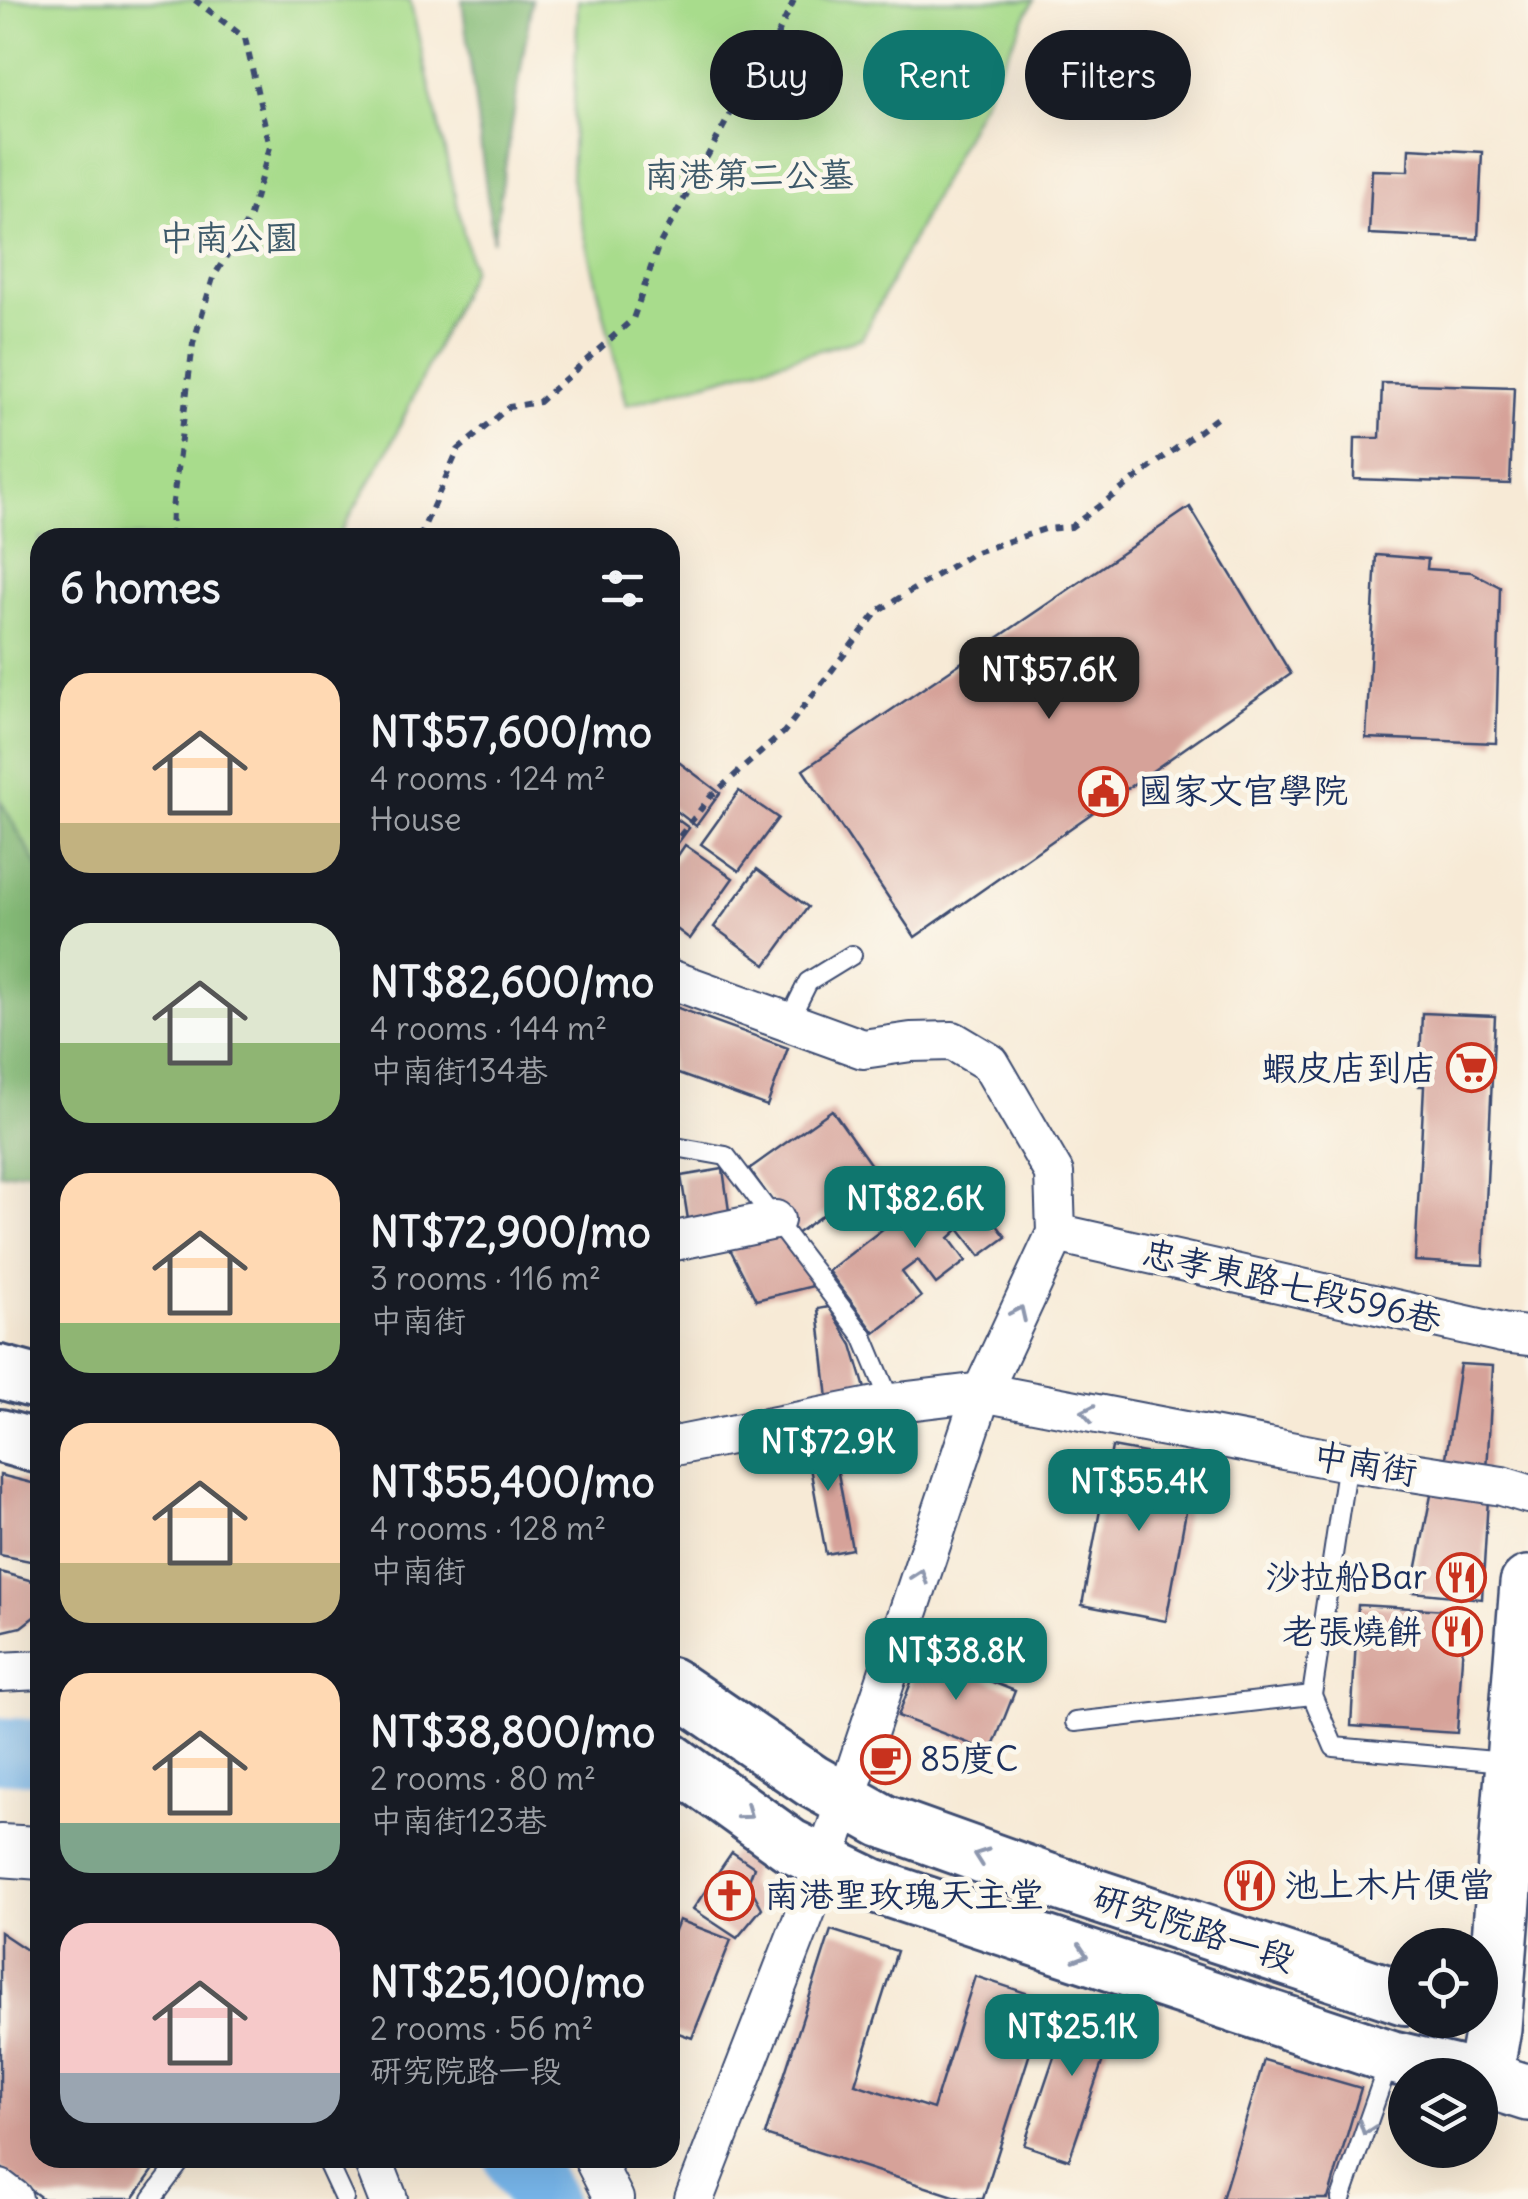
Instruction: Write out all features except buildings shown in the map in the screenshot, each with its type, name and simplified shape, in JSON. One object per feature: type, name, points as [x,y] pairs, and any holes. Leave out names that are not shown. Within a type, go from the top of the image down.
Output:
[{"type":"main road","points":[[0,1372],[30,1380]]},
{"type":"main road","points":[[0,1436],[30,1444]]},
{"type":"main road","points":[[1493,2058],[1528,1584]]},
{"type":"main road","name":"研究院路一段","points":[[680,1691],[844,1802],[883,1821],[1388,1992]]},
{"type":"main road","name":"研究院路一段","points":[[680,1765],[791,1846],[872,1885],[1391,2057],[1442,2058]]},
{"type":"street","points":[[680,983],[863,1050],[953,1040],[990,1063],[1054,1173],[1056,1234],[982,1392],[825,1862],[694,2199]]},
{"type":"street","points":[[680,1240],[775,1220]]},
{"type":"street","name":"忠孝東路七段596巷","points":[[1056,1234],[1528,1336]]},
{"type":"street","name":"中南街","points":[[680,1445],[891,1403],[982,1392],[1347,1462],[1502,1486],[1528,1494]]},
{"type":"street","points":[[0,1844],[30,1846]]},
{"type":"street","points":[[598,2168],[614,2199]]},
{"type":"street","points":[[0,2189],[13,2199]]},
{"type":"lane","points":[[788,1022],[808,982],[852,955]]},
{"type":"lane","points":[[680,1148],[726,1156],[863,1336],[891,1403]]},
{"type":"lane","points":[[1347,1462],[1312,1695],[1334,1747],[1514,1763]]},
{"type":"lane","points":[[1076,1722],[1312,1695]]},
{"type":"lane","points":[[0,1867],[30,1869]]},
{"type":"lane","points":[[1341,2199],[1391,2057]]},
{"type":"lane","points":[[152,2199],[175,2168]]},
{"type":"lane","points":[[330,2168],[344,2199]]},
{"type":"path","points":[[172,528],[193,344],[213,278],[249,219],[270,147],[246,38],[195,0]]},
{"type":"path","points":[[423,528],[458,450],[509,407],[539,402],[633,319],[658,247],[744,89],[756,75],[757,58],[773,45],[794,0]]},
{"type":"path","points":[[680,836],[711,796],[784,732],[878,611],[973,553],[1045,530],[1072,527],[1222,414]]},
{"type":"green space","name":"中南公園","points":[[0,0],[410,0],[472,269],[392,443],[343,528],[30,528],[30,852],[0,800]]},
{"type":"green space","points":[[462,0],[532,0],[493,242]]},
{"type":"green space","name":"南港第二公墓","points":[[578,0],[1034,0],[1005,57],[1005,30],[863,30],[863,120],[973,120],[862,338],[626,405],[571,178]]},
{"type":"green space","points":[[0,800],[30,852],[30,1170],[0,1174]]},
{"type":"waterway","points":[[0,1750],[30,1752]]},
{"type":"waterway","points":[[523,2168],[542,2199]]},
{"type":"place","name":"國家文官學院","points":[[1103,791]]},
{"type":"place","name":"蝦皮店到店","points":[[1472,1068]]},
{"type":"place","name":"沙拉船Bar","points":[[1462,1577]]},
{"type":"place","name":"老張燒餅","points":[[1457,1632]]},
{"type":"place","name":"85度C","points":[[885,1759]]},
{"type":"place","name":"池上木片便當","points":[[1249,1885]]},
{"type":"place","name":"南港聖玫瑰天主堂","points":[[729,1895]]}]
